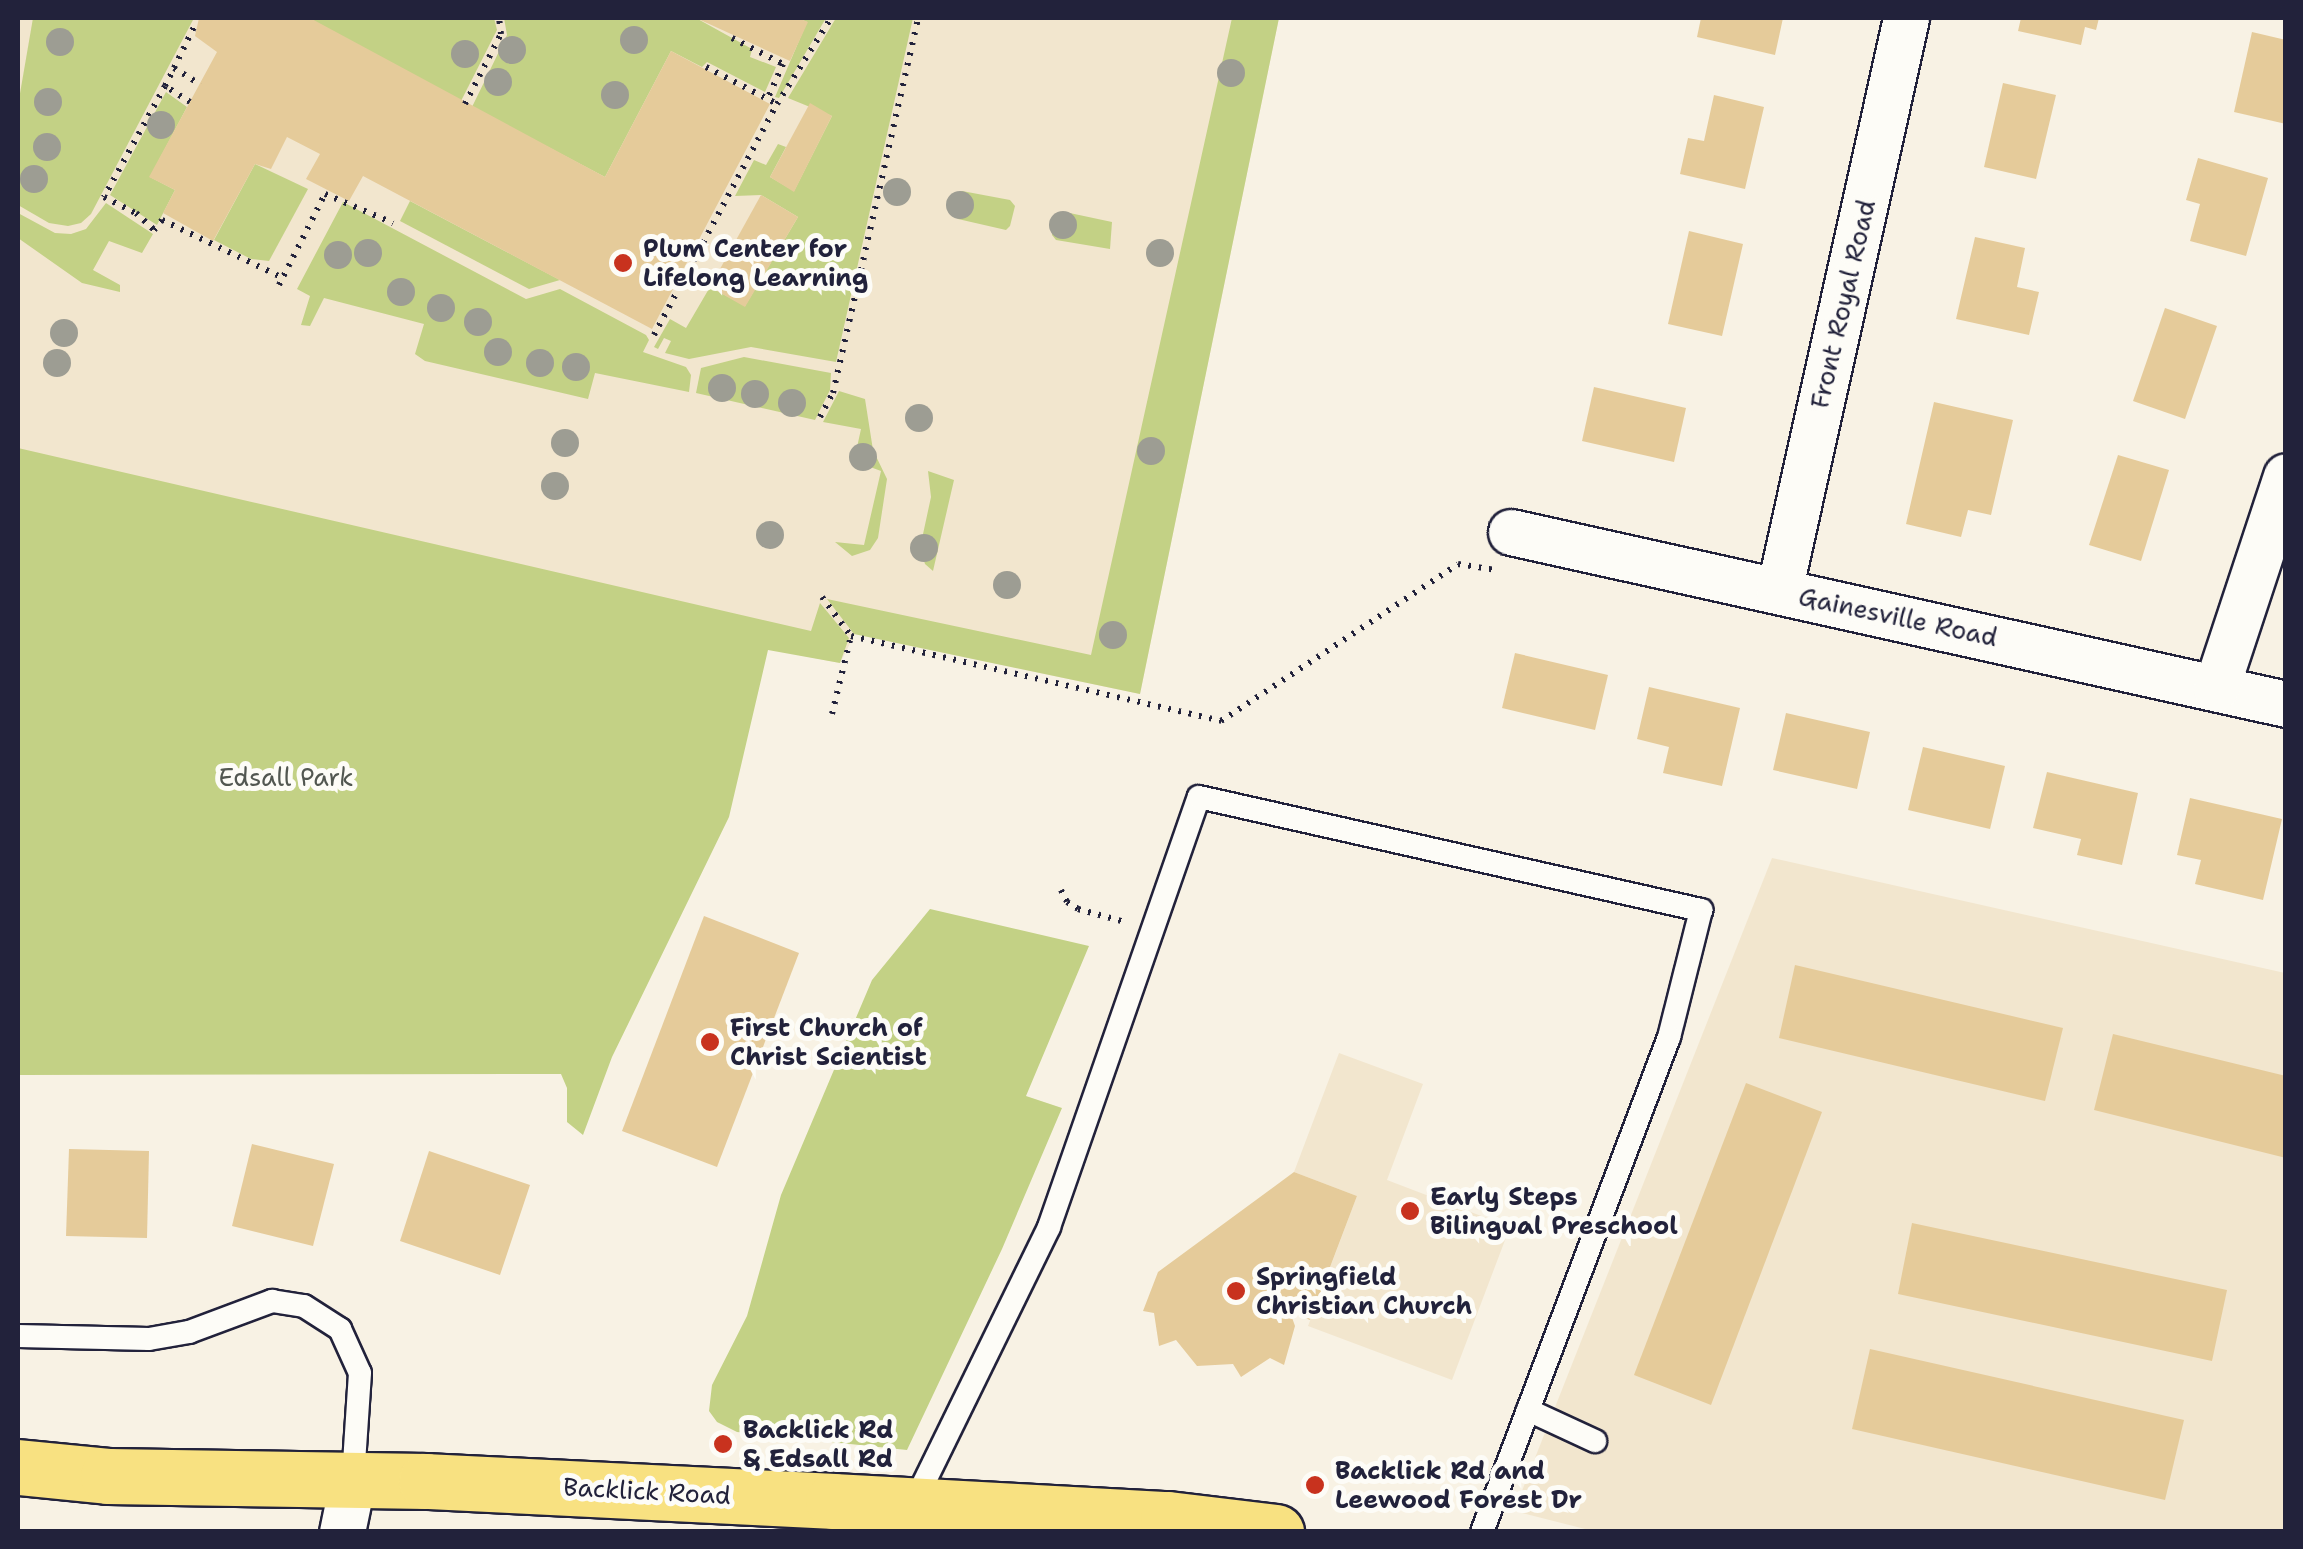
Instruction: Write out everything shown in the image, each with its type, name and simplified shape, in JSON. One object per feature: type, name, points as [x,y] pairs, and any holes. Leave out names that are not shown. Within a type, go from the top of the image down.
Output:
[{"type":"main road","name":"Backlick Road","points":[[18,1466],[108,1476],[353,1479],[913,1505],[1168,1519],[1276,1532]]},
{"type":"street","name":"Front Royal Road","points":[[1779,591],[1906,18]]},
{"type":"street","points":[[2216,688],[2286,476]]},
{"type":"street","name":"Gainesville Road","points":[[1511,532],[2286,704]]},
{"type":"street","points":[[342,1532],[353,1479]]},
{"type":"lane","points":[[913,1505],[1049,1227],[1199,797],[1701,910],[1668,1036],[1482,1532]]},
{"type":"lane","points":[[18,1336],[149,1339],[189,1332],[272,1301],[304,1306],[340,1329],[360,1373],[353,1479]]},
{"type":"lane","points":[[1528,1410],[1595,1441]]},
{"type":"path","points":[[466,104],[502,34],[499,18]]},
{"type":"path","points":[[654,335],[777,104],[831,18]]},
{"type":"path","points":[[820,417],[833,393],[918,18]]},
{"type":"path","points":[[195,25],[104,197],[136,214],[154,230],[162,220],[281,281],[326,192],[393,223]]},
{"type":"path","points":[[732,38],[783,64],[768,98]]},
{"type":"path","points":[[706,66],[777,104]]},
{"type":"path","points":[[174,68],[200,84]]},
{"type":"path","points":[[165,86],[190,102]]},
{"type":"path","points":[[822,597],[850,636],[1221,721],[1458,564],[1506,572],[1511,532]]},
{"type":"path","points":[[832,714],[850,636]]},
{"type":"path","points":[[1061,890],[1066,902],[1078,909],[1152,930]]},
{"type":"shaded area","name":"Plum Center for Lifelong Learning","points":[[19,18],[1279,18],[1140,694],[855,634],[840,663],[18,503]]},
{"type":"shaded area","points":[[1772,858],[2285,973],[2285,1531],[1597,1532],[1514,1511]]},
{"type":"shaded area","name":"Early Steps Bilingual Preschool","points":[[1339,1053],[1423,1084],[1387,1180],[1510,1227],[1452,1380],[1308,1326],[1357,1196],[1294,1172]]},
{"type":"green space","points":[[33,18],[194,18],[91,214],[81,223],[68,226],[49,223],[18,205],[18,105]]},
{"type":"green space","points":[[494,18],[497,30],[461,101],[310,21]]},
{"type":"green space","points":[[504,18],[696,18],[752,49],[750,57],[776,67],[765,92],[707,62],[702,67],[671,51],[605,177],[472,107],[507,35]]},
{"type":"green space","points":[[798,18],[826,18],[779,98],[775,97],[807,22]]},
{"type":"green space","points":[[836,18],[913,18],[836,362],[751,347],[689,359],[665,353],[671,341],[664,338],[658,349],[654,347],[670,319],[686,328],[710,287],[745,306],[798,217],[761,195],[735,196],[754,160],[766,165],[778,144],[786,147],[770,177],[794,191],[832,116],[788,98]]},
{"type":"green space","points":[[1232,18],[1279,18],[1140,694],[854,634],[827,599],[1091,655]]},
{"type":"green space","points":[[166,92],[187,107],[150,177],[175,190],[157,225],[110,195]]},
{"type":"green space","points":[[255,164],[308,189],[269,261],[251,259],[214,240]]},
{"type":"green space","points":[[962,191],[1010,200],[1015,206],[1010,226],[1006,230],[958,219],[953,214],[956,194]]},
{"type":"green space","points":[[410,201],[560,280],[529,289],[400,221]]},
{"type":"green space","points":[[343,202],[526,299],[560,289],[646,335],[649,340],[643,352],[686,367],[691,375],[689,392],[595,373],[588,399],[425,361],[415,354],[424,324],[324,298],[310,326],[301,325],[310,296],[297,289]]},
{"type":"green space","points":[[106,203],[153,234],[142,253],[109,241],[93,270],[120,285],[120,292],[82,283],[18,238],[18,213],[55,233],[71,234],[86,229]]},
{"type":"green space","points":[[1065,212],[1112,222],[1110,249],[1056,240],[1052,235],[1056,216]]},
{"type":"green space","points":[[744,357],[831,373],[830,390],[815,420],[696,393],[701,368]]},
{"type":"green space","points":[[839,391],[865,399],[873,450],[887,479],[878,538],[870,550],[852,556],[835,542],[864,545],[881,471],[854,461],[861,429],[823,422]]},
{"type":"green space","name":"Edsall Park","points":[[18,448],[811,631],[820,603],[849,638],[840,663],[768,650],[729,817],[612,1057],[583,1135],[567,1122],[567,1088],[561,1074],[18,1075]]},
{"type":"green space","points":[[928,471],[954,480],[933,571],[925,564],[920,548],[931,497]]},
{"type":"green space","points":[[930,909],[1089,946],[1026,1096],[1062,1108],[1002,1249],[907,1450],[737,1432],[717,1422],[709,1411],[712,1385],[747,1316],[781,1195],[872,980]]},
{"type":"building","points":[[199,18],[310,18],[605,177],[671,51],[770,104],[652,329],[363,176],[349,201],[306,179],[320,154],[287,137],[271,169],[255,164],[213,241],[163,213],[175,190],[149,177],[217,52],[195,36]]},
{"type":"building","points":[[696,18],[798,18],[808,22],[790,61]]},
{"type":"building","points":[[1701,18],[1783,18],[1775,55],[1697,37]]},
{"type":"building","points":[[2021,18],[2099,18],[2096,30],[2085,27],[2081,45],[2018,31]]},
{"type":"building","points":[[2252,32],[2286,40],[2286,124],[2234,112]]},
{"type":"building","points":[[2003,83],[2056,95],[2036,179],[1984,167]]},
{"type":"building","points":[[1714,95],[1764,107],[1745,189],[1680,174],[1688,138],[1704,141]]},
{"type":"building","points":[[810,103],[832,116],[794,192],[770,177]]},
{"type":"building","points":[[2198,158],[2268,178],[2246,256],[2190,241],[2200,204],[2186,200]]},
{"type":"building","points":[[761,195],[798,217],[745,307],[710,287]]},
{"type":"building","points":[[1689,231],[1743,244],[1722,336],[1668,324]]},
{"type":"building","points":[[1975,237],[2025,248],[2017,287],[2039,292],[2029,335],[1956,319]]},
{"type":"building","points":[[2165,308],[2217,326],[2185,419],[2133,401]]},
{"type":"building","points":[[1594,387],[1686,408],[1674,462],[1582,441]]},
{"type":"building","points":[[1934,402],[2013,420],[1991,515],[1968,510],[1961,537],[1906,524]]},
{"type":"building","points":[[2118,455],[2169,470],[2141,561],[2089,545]]},
{"type":"building","points":[[1515,653],[1608,675],[1595,730],[1502,708]]},
{"type":"building","points":[[1649,687],[1740,708],[1722,786],[1663,773],[1669,747],[1637,739]]},
{"type":"building","points":[[1786,713],[1870,732],[1857,789],[1773,770]]},
{"type":"building","points":[[1923,747],[2005,766],[1990,829],[1908,810]]},
{"type":"building","points":[[2047,772],[2138,793],[2122,865],[2077,855],[2081,839],[2033,828]]},
{"type":"building","points":[[2190,798],[2282,819],[2263,900],[2195,884],[2201,860],[2177,855]]},
{"type":"building","name":"First Church of Christ Scientist","points":[[704,916],[799,953],[717,1167],[622,1131]]},
{"type":"building","points":[[1795,965],[2063,1028],[2045,1101],[1779,1038]]},
{"type":"building","points":[[2113,1034],[2286,1076],[2286,1158],[2094,1110]]},
{"type":"building","points":[[1746,1083],[1822,1112],[1711,1405],[1634,1375]]},
{"type":"building","points":[[252,1144],[334,1164],[313,1246],[232,1226]]},
{"type":"building","points":[[69,1149],[149,1151],[147,1238],[66,1236]]},
{"type":"building","points":[[429,1151],[530,1185],[500,1275],[400,1241]]},
{"type":"building","name":"Springfield Christian Church","points":[[1294,1172],[1357,1196],[1310,1320],[1290,1312],[1295,1326],[1284,1365],[1270,1358],[1241,1377],[1233,1364],[1197,1366],[1176,1340],[1159,1346],[1154,1313],[1143,1311],[1158,1272]]},
{"type":"building","points":[[1912,1223],[2227,1290],[2212,1361],[1898,1294]]},
{"type":"building","points":[[1870,1349],[2184,1420],[2165,1500],[1852,1429]]},
{"type":"place","name":"Plum Center for Lifelong Learning","points":[[623,263]]},
{"type":"place","name":"First Church of Christ Scientist","points":[[710,1042]]},
{"type":"place","name":"Early Steps Bilingual Preschool","points":[[1410,1211]]},
{"type":"place","name":"Springfield Christian Church","points":[[1236,1291]]},
{"type":"place","name":"Backlick Rd & Edsall Rd","points":[[723,1444]]},
{"type":"place","name":"Backlick Rd and Leewood Forest Dr","points":[[1315,1485]]}]
